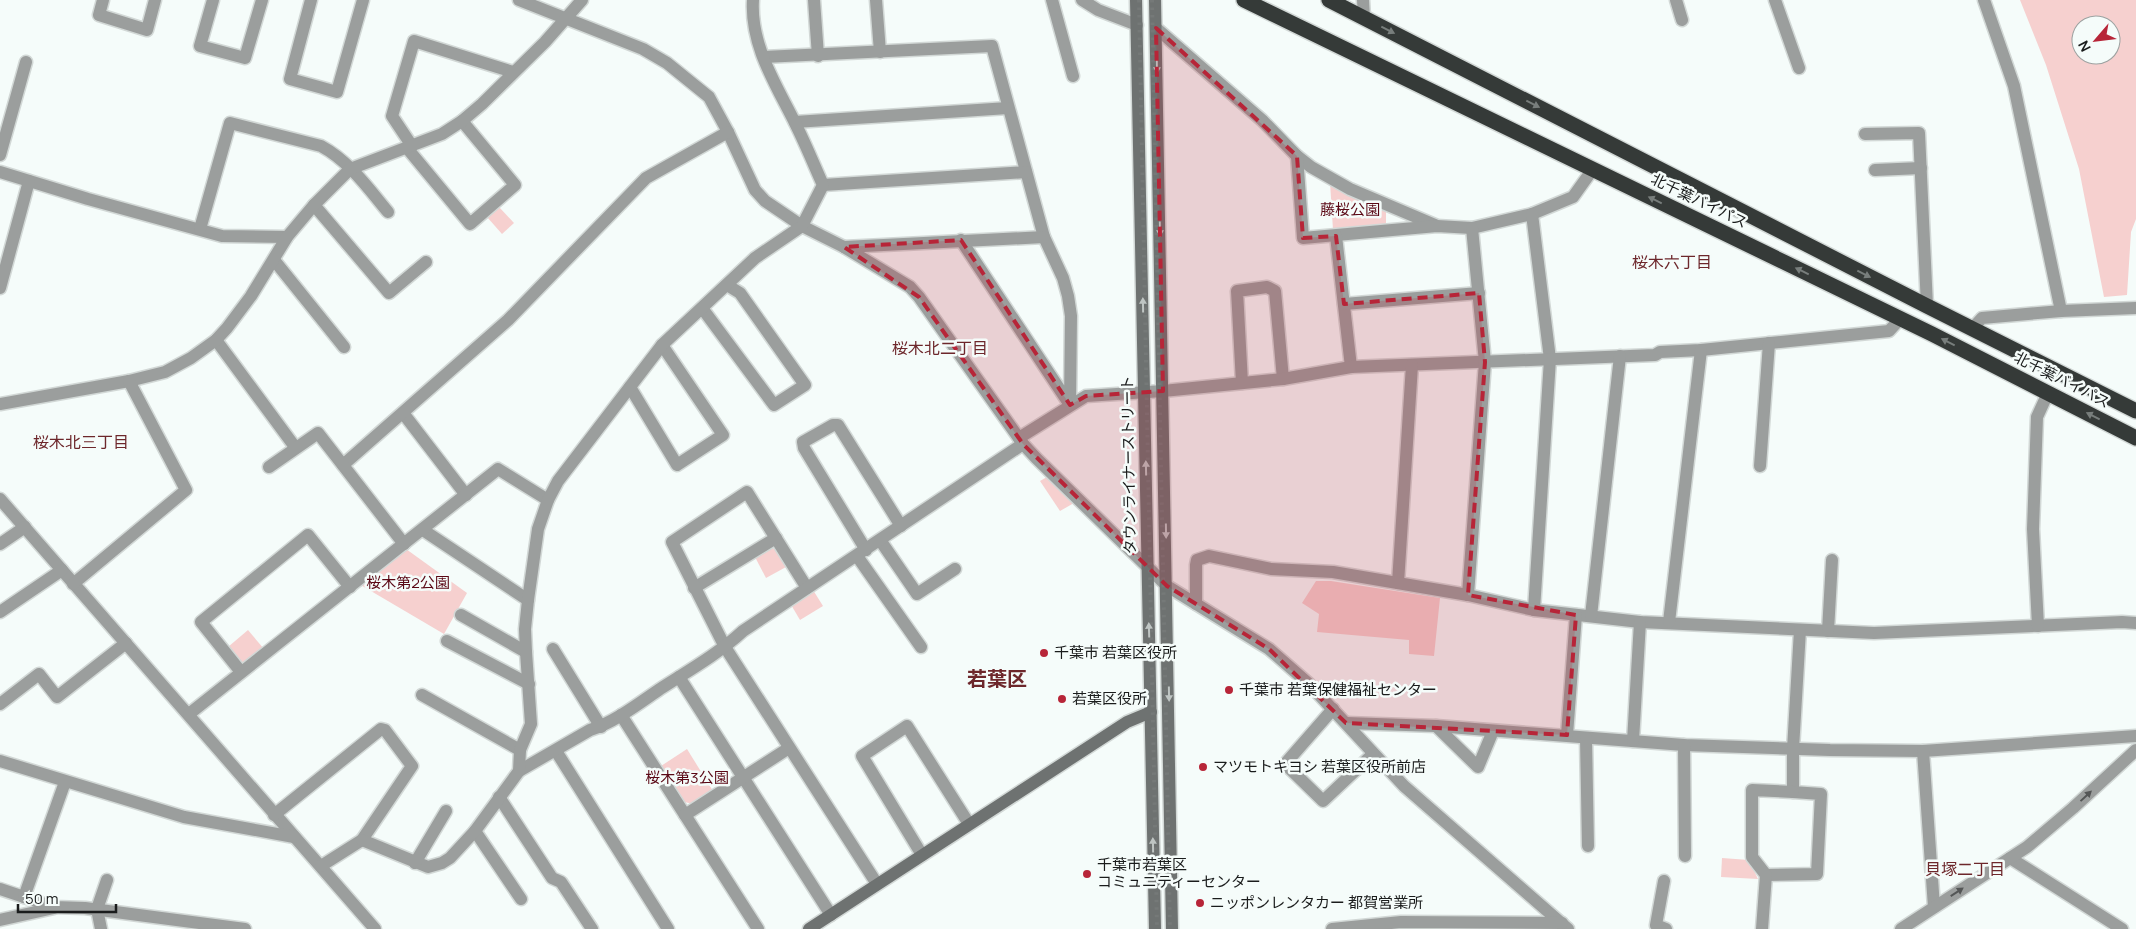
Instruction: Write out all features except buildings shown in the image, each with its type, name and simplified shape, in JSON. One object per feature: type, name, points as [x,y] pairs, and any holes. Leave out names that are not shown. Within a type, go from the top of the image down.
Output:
[{"type":"highway","name":"北千葉バイパス","points":[[1244,0],[1900,319],[2136,438]]},
{"type":"highway","name":"北千葉バイパス","points":[[1329,0],[1926,306],[2136,411]]},
{"type":"street","points":[[103,0],[98,15],[147,30],[155,0]]},
{"type":"street","points":[[213,0],[200,46],[245,58],[262,0]]},
{"type":"street","points":[[311,0],[290,79],[337,92],[363,0]]},
{"type":"street","points":[[519,0],[643,49],[667,62],[709,97],[728,132],[755,190],[766,201],[802,226],[844,247],[910,287],[1021,441],[1167,586],[1269,649],[1309,684],[1404,786],[1565,926]]},
{"type":"street","points":[[0,404],[129,381],[166,372],[191,358],[216,340],[239,314],[287,237],[314,205],[350,170],[442,134],[462,121],[482,104],[566,20],[582,0]]},
{"type":"street","points":[[753,0],[752,16],[768,72],[823,185]]},
{"type":"street","points":[[814,0],[818,56]]},
{"type":"street","points":[[876,0],[880,52]]},
{"type":"street","points":[[1052,0],[1073,76]]},
{"type":"street","points":[[1082,0],[1098,10],[1137,25]]},
{"type":"street","name":"タウンライナーストリート","points":[[1136,0],[1155,929]]},
{"type":"street","points":[[1155,0],[1172,929]]},
{"type":"street","points":[[1363,0],[1364,18]]},
{"type":"street","points":[[1676,0],[1682,20]]},
{"type":"street","points":[[1775,0],[1799,68]]},
{"type":"street","points":[[1984,0],[2014,86],[2061,311]]},
{"type":"street","points":[[1156,28],[1262,120],[1297,156],[1311,167],[1350,189],[1437,226]]},
{"type":"street","points":[[462,121],[515,185],[470,224],[410,147],[392,116],[414,41],[513,72]]},
{"type":"street","points":[[764,57],[818,56],[992,46],[1044,237],[1063,278],[1070,309],[1070,405]]},
{"type":"street","points":[[0,155],[26,62]]},
{"type":"street","points":[[794,122],[1008,108]]},
{"type":"street","points":[[200,228],[230,122],[320,146],[332,152],[350,170],[356,173],[388,212]]},
{"type":"street","points":[[343,465],[508,320],[646,178],[728,132]]},
{"type":"street","points":[[1865,134],[1919,133],[1926,306]]},
{"type":"street","points":[[1297,156],[1303,238],[1437,226],[1472,228],[1532,214],[1573,197],[1593,169]]},
{"type":"street","points":[[1875,170],[1921,168]]},
{"type":"street","points":[[0,172],[88,199],[200,228],[222,236],[287,237]]},
{"type":"street","points":[[823,185],[1026,172]]},
{"type":"street","points":[[0,288],[29,181]]},
{"type":"street","points":[[519,771],[520,750],[531,724],[525,629],[528,600],[538,529],[548,500],[574,458],[662,345],[754,258],[802,226],[823,185]]},
{"type":"street","points":[[314,205],[389,293],[426,262]]},
{"type":"street","points":[[1532,214],[1550,359],[1534,610]]},
{"type":"street","points":[[1468,595],[1485,362],[1472,228]]},
{"type":"street","points":[[1336,236],[1351,367]]},
{"type":"street","points":[[844,247],[1044,237]]},
{"type":"street","points":[[961,240],[1070,405]]},
{"type":"street","points":[[274,260],[344,347]]},
{"type":"street","points":[[702,308],[774,405],[805,385],[740,293],[727,285]]},
{"type":"street","points":[[1242,383],[1237,291],[1267,287],[1275,291],[1283,379]]},
{"type":"street","points":[[1344,304],[1479,293]]},
{"type":"street","points":[[1972,329],[1982,318],[2061,311],[2136,308]]},
{"type":"street","points":[[362,840],[428,867],[442,863],[450,858],[475,831],[519,771],[590,730],[601,727],[621,715],[725,647],[743,631],[901,526],[1070,405],[1086,396],[1163,391],[1283,379],[1351,367],[1620,356],[1701,350],[1889,331],[1900,319]]},
{"type":"street","points":[[216,340],[295,447]]},
{"type":"street","points":[[1760,466],[1769,342]]},
{"type":"street","points":[[630,387],[677,465],[723,435],[662,345]]},
{"type":"street","points":[[1670,622],[1701,350]]},
{"type":"street","points":[[1591,616],[1620,356]]},
{"type":"street","points":[[1398,583],[1412,364]]},
{"type":"street","points":[[73,584],[186,490],[129,381]]},
{"type":"street","points":[[2038,626],[2033,529],[2037,417],[2048,393]]},
{"type":"street","points":[[402,413],[466,495]]},
{"type":"street","points":[[901,526],[838,425],[833,425],[803,442],[804,448],[861,553],[922,647]]},
{"type":"street","points":[[269,467],[295,447],[318,433],[404,544]]},
{"type":"street","points":[[189,714],[498,469],[548,500]]},
{"type":"street","points":[[807,588],[747,492],[672,542],[725,647],[877,884]]},
{"type":"street","points":[[0,499],[375,929]]},
{"type":"street","points":[[0,544],[24,527]]},
{"type":"street","points":[[423,530],[528,600]]},
{"type":"street","points":[[242,672],[201,622],[308,535],[350,587]]},
{"type":"street","points":[[694,588],[776,538]]},
{"type":"street","points":[[880,540],[917,594],[955,570]]},
{"type":"street","points":[[1196,604],[1197,560],[1209,556],[1272,569],[1333,572],[1468,595],[1534,610],[1640,622],[1874,633],[2122,622],[2136,624]]},
{"type":"street","points":[[1828,631],[1832,560]]},
{"type":"street","points":[[0,612],[62,570]]},
{"type":"street","points":[[461,615],[526,652]]},
{"type":"street","points":[[1567,735],[1576,615]]},
{"type":"street","points":[[1632,741],[1640,622]]},
{"type":"street","points":[[1793,792],[1800,630]]},
{"type":"street","points":[[447,641],[529,684]]},
{"type":"street","points":[[0,704],[39,674],[57,698],[126,644]]},
{"type":"street","points":[[554,649],[601,727]]},
{"type":"street","points":[[678,677],[831,915]]},
{"type":"street","points":[[422,695],[520,750]]},
{"type":"street","points":[[1333,709],[1285,764],[1323,802],[1374,754]]},
{"type":"street","points":[[809,929],[1127,722],[1151,712]]},
{"type":"street","points":[[621,715],[758,929]]},
{"type":"street","points":[[1346,723],[1436,726],[1632,741],[1794,749],[1924,751],[2136,736]]},
{"type":"street","points":[[922,855],[862,756],[906,726],[969,824]]},
{"type":"street","points":[[1436,726],[1478,767],[1493,731]]},
{"type":"street","points":[[274,815],[381,729],[385,730],[412,766],[362,840],[321,866]]},
{"type":"street","points":[[1586,738],[1588,846]]},
{"type":"street","points":[[1684,744],[1685,856]]},
{"type":"street","points":[[685,815],[789,748]]},
{"type":"street","points":[[1901,929],[2027,847],[2136,750]]},
{"type":"street","points":[[556,751],[668,929]]},
{"type":"street","points":[[1924,751],[1934,907]]},
{"type":"street","points":[[0,761],[184,817],[294,837]]},
{"type":"street","points":[[24,897],[65,782]]},
{"type":"street","points":[[1762,929],[1766,875],[1752,857],[1752,790],[1821,794],[1817,874],[1766,875]]},
{"type":"street","points":[[499,797],[552,878],[561,882],[592,929]]},
{"type":"street","points":[[415,862],[446,811]]},
{"type":"street","points":[[475,831],[521,899]]},
{"type":"street","points":[[2010,858],[2122,929]]},
{"type":"street","points":[[101,929],[97,909],[107,880]]},
{"type":"street","points":[[1664,881],[1656,925],[1666,929]]},
{"type":"street","points":[[0,889],[54,908]]},
{"type":"street","points":[[0,920],[54,908],[97,909],[240,929]]},
{"type":"street","points":[[1332,929],[1401,925],[1565,926]]},
{"type":"highlighted area","points":[[1156,28],[1297,156],[1303,238],[1336,236],[1344,304],[1479,293],[1485,362],[1468,595],[1576,615],[1567,735],[1346,723],[1269,649],[1167,586],[1023,444],[919,297],[844,247],[961,240],[1070,405],[1086,396],[1163,391]]},
{"type":"green space","points":[[2020,0],[2136,0],[2136,219],[2131,232],[2127,295],[2104,297],[2079,169],[2046,65]]},
{"type":"green space","name":"藤桜公園","points":[[1330,182],[1386,207],[1386,225],[1333,230]]},
{"type":"green space","points":[[499,207],[514,223],[502,234],[487,217]]},
{"type":"green space","points":[[1047,477],[1074,503],[1060,511],[1040,481]]},
{"type":"green space","points":[[771,548],[776,549],[786,567],[766,578],[755,557]]},
{"type":"green space","name":"桜木第2公園","points":[[406,549],[467,593],[444,634],[359,584]]},
{"type":"green space","points":[[1316,581],[1331,581],[1440,598],[1434,656],[1409,654],[1409,640],[1317,632],[1319,614],[1302,603]]},
{"type":"green space","points":[[813,590],[823,606],[800,620],[790,603]]},
{"type":"green space","points":[[248,630],[264,649],[244,666],[228,647]]},
{"type":"green space","name":"桜木第3公園","points":[[687,749],[713,791],[694,804],[684,802],[661,766]]},
{"type":"green space","points":[[1722,858],[1749,860],[1758,879],[1721,877]]},
{"type":"railway","points":[[1139,0],[1157,929]]},
{"type":"railway","points":[[1152,0],[1170,929]]},
{"type":"place","name":"千葉市 若葉区役所","points":[[1044,653]]},
{"type":"place","name":"千葉市 若葉保健福祉センター","points":[[1229,690]]},
{"type":"place","name":"若葉区役所","points":[[1062,699]]},
{"type":"place","name":"マツモトキヨシ 若葉区役所前店","points":[[1203,767]]},
{"type":"place","name":"千葉市若葉区 コミュニティーセンター","points":[[1087,874]]},
{"type":"place","name":"ニッポンレンタカー 都賀営業所","points":[[1200,903]]},
{"type":"district","name":"桜木六丁目","points":[[1672,262]]},
{"type":"district","name":"桜木北二丁目","points":[[940,348]]},
{"type":"district","name":"桜木北三丁目","points":[[81,442]]},
{"type":"district","name":"若葉区","points":[[997,679]]},
{"type":"district","name":"貝塚二丁目","points":[[1965,869]]}]
